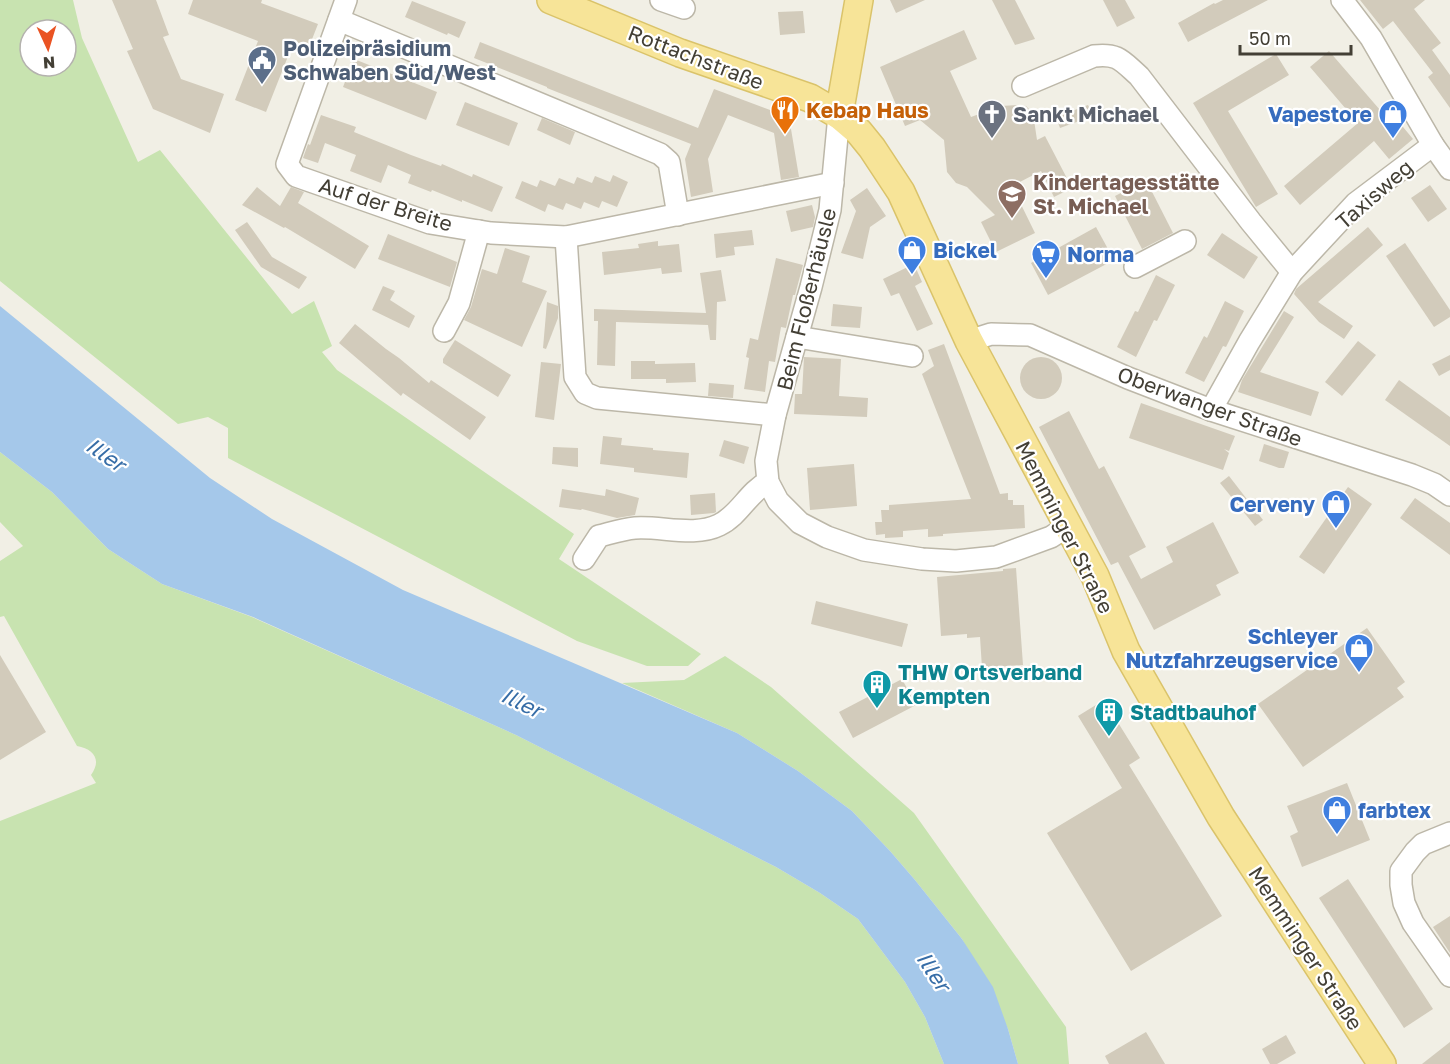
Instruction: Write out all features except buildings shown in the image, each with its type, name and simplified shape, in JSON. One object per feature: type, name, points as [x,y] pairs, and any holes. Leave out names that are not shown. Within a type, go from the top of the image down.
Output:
[{"type":"main road","name":"Rottachstraße","points":[[551,0],[680,53],[810,98],[839,115]]},
{"type":"main road","points":[[839,115],[859,0]]},
{"type":"main road","name":"Memminger Straße","points":[[839,115],[859,132],[872,148],[901,192],[969,342],[1095,576],[1126,651],[1221,817],[1382,1064]]},
{"type":"street","points":[[661,0],[684,8]]},
{"type":"street","points":[[1342,0],[1371,38],[1433,145],[1450,169]]},
{"type":"street","name":"Auf der Breite","points":[[678,215],[669,162],[660,154],[342,10],[287,164],[296,176],[430,223],[479,231],[567,237],[678,215],[833,183]]},
{"type":"street","points":[[1023,87],[1094,56],[1105,55],[1120,58],[1139,76],[1238,206],[1292,272]]},
{"type":"street","name":"Beim Floßerhäusle","points":[[768,482],[766,461],[775,416],[830,210],[839,115]]},
{"type":"street","name":"Taxisweg","points":[[1211,410],[1292,272],[1356,203],[1433,145]]},
{"type":"street","points":[[444,331],[459,303],[479,231]]},
{"type":"street","points":[[567,237],[575,377],[585,393],[597,398],[775,416]]},
{"type":"street","points":[[1135,267],[1185,241]]},
{"type":"street","name":"Oberwanger Straße","points":[[969,342],[991,334],[1030,335],[1128,378],[1211,410],[1412,475],[1434,484],[1450,495]]},
{"type":"street","points":[[797,337],[912,356]]},
{"type":"street","points":[[584,559],[599,536],[618,531],[637,528],[700,531],[717,526],[733,517],[759,486],[768,482],[778,501],[800,523],[827,537],[864,550],[922,559],[956,561],[996,557],[1051,537],[1068,526]]},
{"type":"street","points":[[1450,833],[1423,844],[1415,852],[1401,871],[1401,885],[1404,903],[1413,923],[1450,976]]},
{"type":"green space","points":[[0,0],[73,0],[77,18],[18,18],[18,78],[78,78],[78,21],[82,38],[138,162],[160,150],[292,314],[314,301],[332,346],[322,352],[337,370],[574,534],[559,559],[701,654],[688,666],[647,666],[577,641],[228,458],[228,428],[208,417],[178,424],[0,281]]},
{"type":"green space","points":[[0,452],[52,492],[108,549],[162,584],[252,617],[516,735],[776,867],[820,893],[858,919],[905,982],[925,1017],[944,1064],[0,1064],[0,821],[96,783],[91,775],[96,760],[88,750],[77,746],[4,616],[0,617],[0,561],[23,546],[0,522]]},
{"type":"green space","points":[[725,656],[771,687],[914,813],[1066,1027],[1069,1064],[1018,1064],[1008,1029],[962,939],[915,880],[852,811],[798,771],[737,733],[622,683],[684,680]]},
{"type":"water","name":"Iller","points":[[0,306],[210,478],[272,519],[403,590],[737,733],[798,771],[852,811],[915,880],[962,939],[993,987],[1018,1064],[944,1064],[925,1017],[905,982],[858,919],[776,867],[516,735],[253,617],[162,584],[108,549],[52,492],[0,452]]},
{"type":"place","name":"Polizeipräsidium Schwaben Süd/West","points":[[262,86]]},
{"type":"place","name":"Kebap Haus","points":[[785,136]]},
{"type":"place","name":"Sankt Michael","points":[[992,140]]},
{"type":"place","name":"Vapestore","points":[[1393,140]]},
{"type":"place","name":"Kindertagesstätte St. Michael","points":[[1012,220]]},
{"type":"place","name":"Bickel","points":[[912,276]]},
{"type":"place","name":"Norma","points":[[1046,280]]},
{"type":"place","name":"Cerveny","points":[[1336,530]]},
{"type":"place","name":"Schleyer Nutzfahrzeugservice","points":[[1359,674]]},
{"type":"place","name":"THW Ortsverband Kempten","points":[[877,710]]},
{"type":"place","name":"Stadtbauhof","points":[[1109,738]]},
{"type":"place","name":"farbtex","points":[[1337,836]]}]
